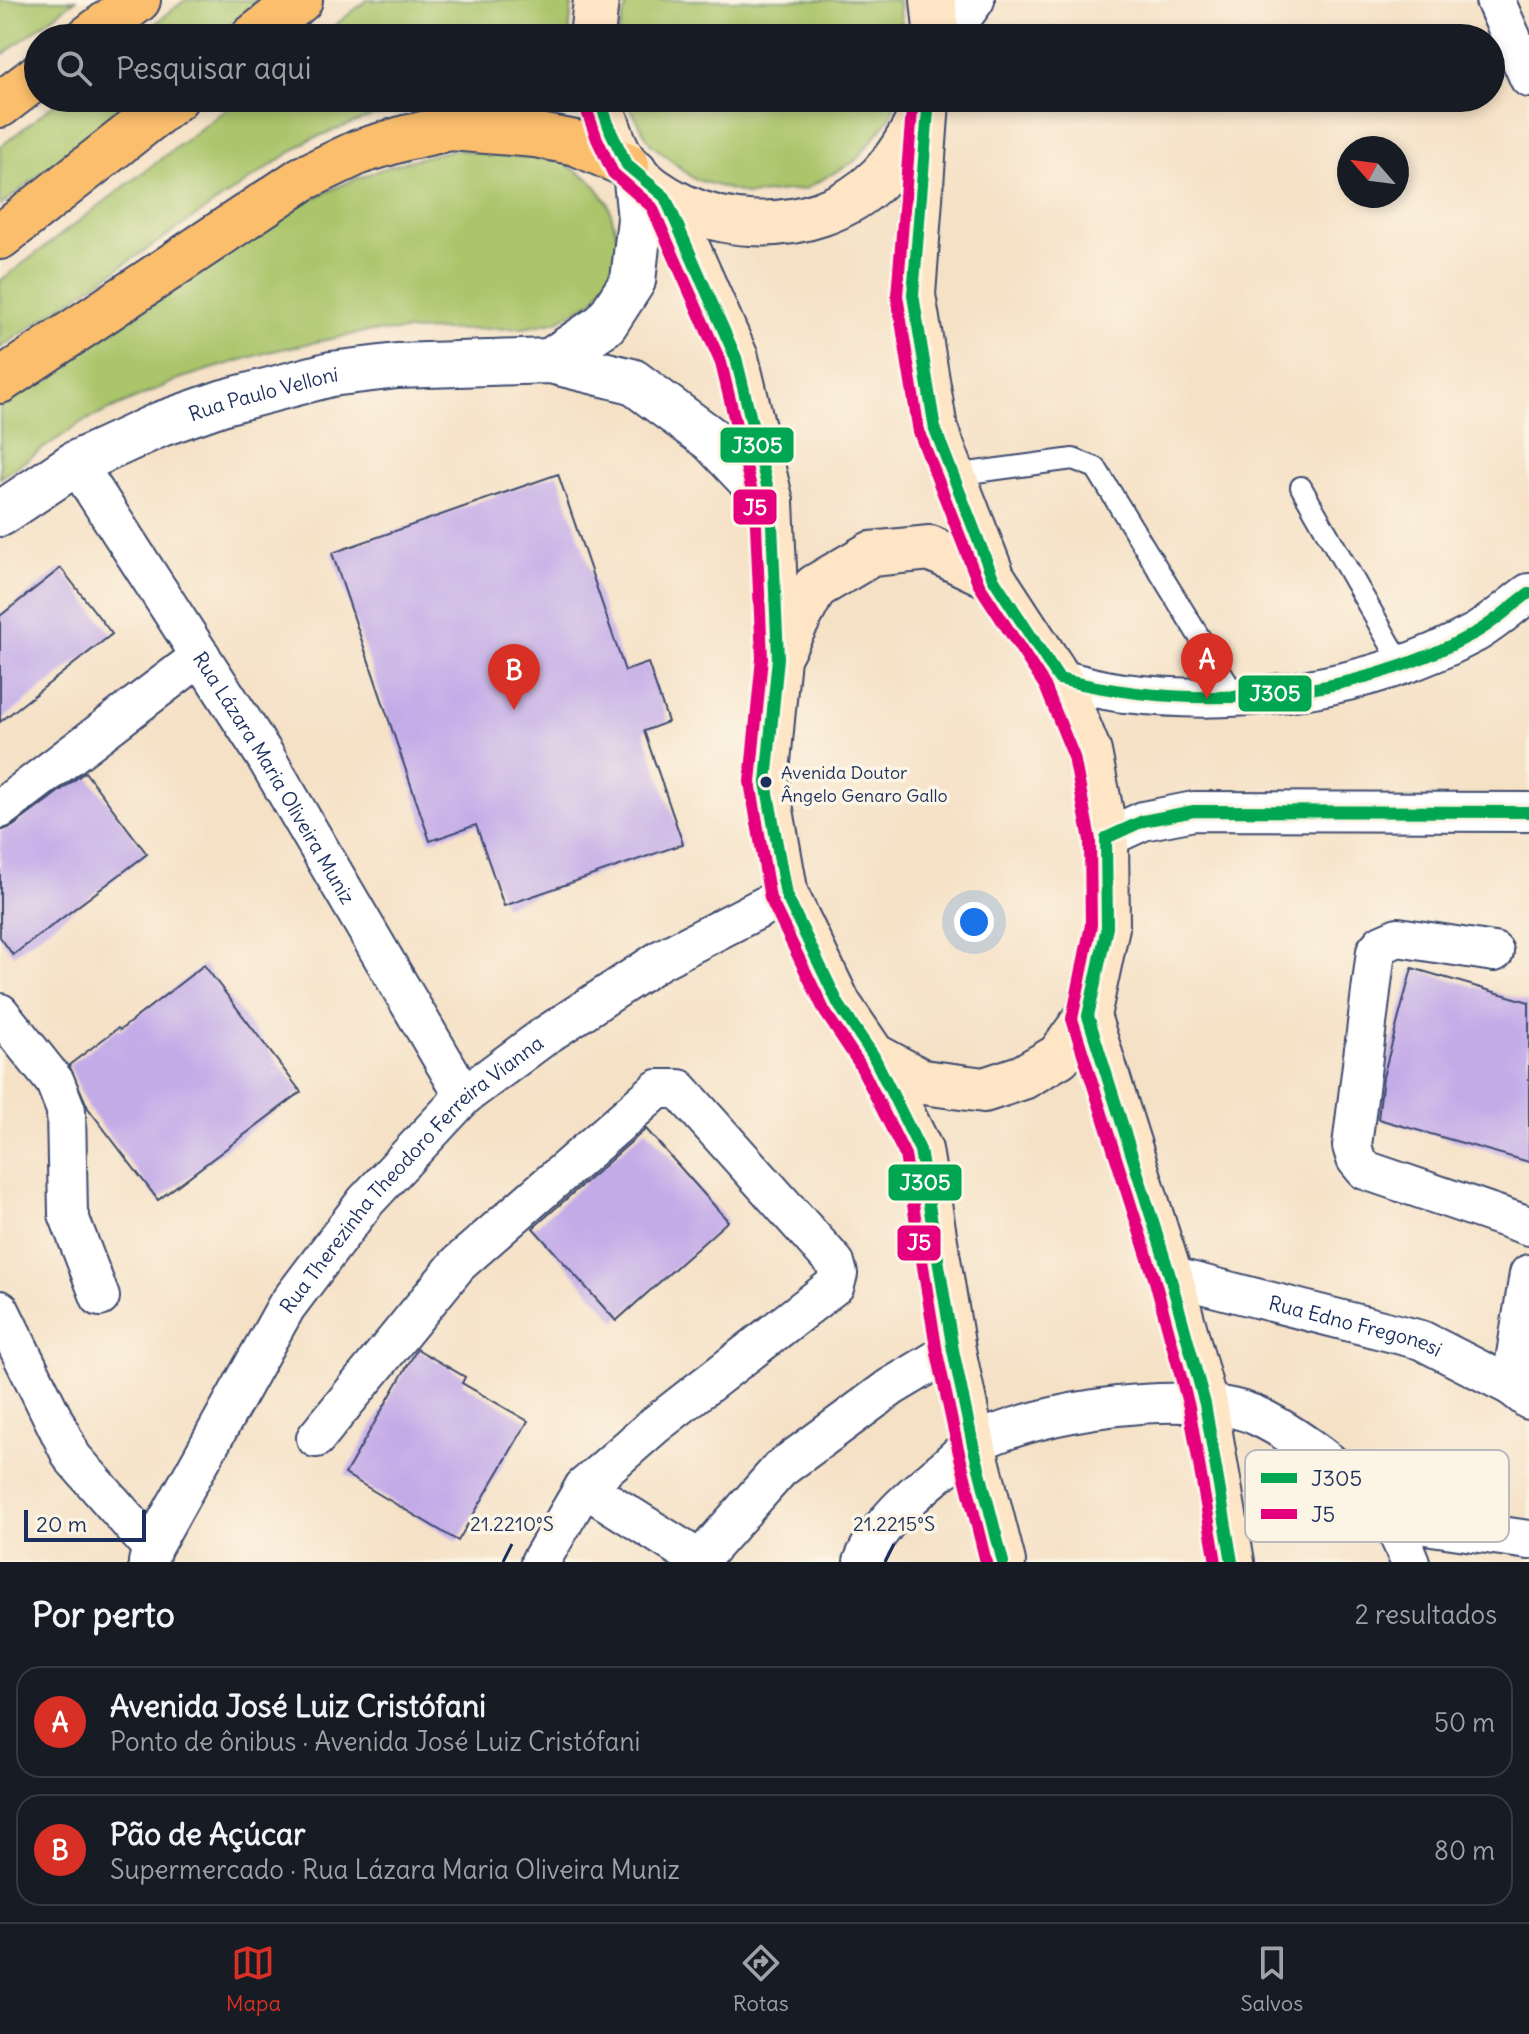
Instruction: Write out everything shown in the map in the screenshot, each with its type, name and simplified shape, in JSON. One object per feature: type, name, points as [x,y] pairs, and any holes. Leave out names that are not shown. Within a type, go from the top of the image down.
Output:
[{"type":"highway","points":[[106,24],[138,0]]},
{"type":"highway","points":[[270,24],[300,0]]},
{"type":"highway","points":[[0,105],[24,87]]},
{"type":"highway","points":[[0,237],[158,112]]},
{"type":"highway","points":[[0,381],[302,179],[359,152],[450,128],[535,135],[576,143],[642,178]]},
{"type":"main road","points":[[593,24],[596,0]]},
{"type":"main road","points":[[933,0],[936,24]]},
{"type":"main road","points":[[604,112],[611,132],[642,178],[736,358],[771,502],[778,658],[766,782],[786,895],[839,1005],[873,1055],[920,1150],[953,1350],[1003,1562]]},
{"type":"main road","points":[[642,178],[706,216],[752,225],[797,221],[840,205],[878,179],[908,144],[923,112]]},
{"type":"main road","points":[[873,1055],[923,1082],[984,1090],[1023,1077],[1059,1056],[1088,1016],[1107,927],[1106,838],[1089,752],[1059,679],[993,578],[935,429],[913,295],[927,112]]},
{"type":"main road","points":[[778,658],[815,587],[871,554],[930,548],[993,578]]},
{"type":"main road","points":[[1088,1016],[1170,1276],[1205,1404],[1232,1562]]},
{"type":"street","points":[[959,24],[975,0]]},
{"type":"street","points":[[1495,0],[1529,78]]},
{"type":"street","points":[[550,361],[605,324],[633,281],[642,178]]},
{"type":"street","name":"Rua Paulo Velloni","points":[[0,514],[76,463],[161,424],[224,402],[331,374],[397,366],[550,361],[632,381],[712,440],[771,502]]},
{"type":"street","name":"Rua Lázara Maria Oliveira Muniz","points":[[76,463],[265,756],[464,1096]]},
{"type":"street","points":[[1059,679],[1122,693],[1207,699],[1298,692],[1402,665],[1476,632],[1529,593]]},
{"type":"street","points":[[0,809],[201,656]]},
{"type":"street","points":[[1106,838],[1143,821],[1194,811],[1529,812]]},
{"type":"street","name":"Rua Therezinha Theodoro Ferreira Vianna","points":[[150,1555],[286,1307],[366,1201],[464,1096],[546,1035],[660,960],[786,895]]},
{"type":"street","points":[[1494,952],[1398,937],[1382,944],[1376,951],[1352,1146],[1356,1159],[1365,1170],[1529,1226]]},
{"type":"street","points":[[0,1013],[55,1082],[66,1110],[68,1214],[100,1297]]},
{"type":"street","points":[[316,1438],[458,1264],[658,1089],[679,1089],[835,1263],[838,1274],[835,1285],[655,1425],[584,1487],[541,1562]]},
{"type":"street","points":[[1520,1393],[1529,1274]]},
{"type":"street","name":"Rua Edno Fregonesi","points":[[1170,1276],[1421,1340],[1520,1393]]},
{"type":"street","points":[[0,1310],[72,1457],[150,1555]]},
{"type":"street","points":[[584,1487],[699,1561],[780,1469],[891,1387],[953,1350]]},
{"type":"street","points":[[863,1562],[868,1547],[906,1500],[973,1445],[1019,1426],[1115,1406],[1205,1404],[1258,1416],[1310,1450]]},
{"type":"street","points":[[1509,1537],[1529,1540]]},
{"type":"street","points":[[1400,1542],[1410,1562]]},
{"type":"lane","points":[[953,475],[1073,459],[1096,468],[1236,697]]},
{"type":"lane","points":[[1301,487],[1402,665]]},
{"type":"green space","points":[[0,0],[75,0],[43,24],[24,24],[24,39],[0,57]]},
{"type":"green space","points":[[185,0],[260,0],[230,24],[155,24]]},
{"type":"green space","points":[[367,0],[572,0],[570,24],[337,24]]},
{"type":"green space","points":[[628,0],[898,0],[902,24],[621,24]]},
{"type":"green space","points":[[44,112],[118,112],[0,206],[0,147]]},
{"type":"green space","points":[[223,112],[408,112],[372,116],[309,140],[0,348],[0,281]]},
{"type":"green space","points":[[551,112],[581,112],[582,116]]},
{"type":"green space","points":[[633,112],[892,112],[855,161],[805,189],[749,195],[694,179],[650,143]]},
{"type":"green space","points":[[454,150],[560,161],[591,180],[608,203],[618,239],[613,269],[595,299],[558,321],[523,328],[364,332],[268,352],[182,378],[82,422],[0,478],[0,407],[299,206],[374,172]]},
{"type":"building","points":[[558,474],[625,671],[648,663],[668,722],[644,731],[683,844],[504,906],[476,825],[430,841],[332,553]]},
{"type":"building","points":[[61,568],[112,634],[0,722],[0,616]]},
{"type":"building","points":[[85,772],[147,854],[13,955],[0,937],[0,831],[13,826]]},
{"type":"building","points":[[204,965],[301,1092],[158,1200],[88,1108],[69,1065]]},
{"type":"building","points":[[1412,968],[1529,1002],[1529,1162],[1378,1119],[1383,1077]]},
{"type":"building","points":[[646,1129],[728,1221],[616,1321],[533,1228]]},
{"type":"building","points":[[417,1349],[465,1377],[462,1383],[528,1421],[458,1541],[345,1474]]},
{"type":"transit line","name":"J5","points":[[587,112],[613,173],[652,207],[721,363],[755,504],[762,658],[750,782],[770,898],[825,1012],[859,1063],[905,1155],[937,1353],[986,1562]]},
{"type":"transit line","name":"J305","points":[[604,112],[627,165],[665,197],[736,358],[771,502],[778,658],[766,782],[786,895],[839,1005],[873,1055],[920,1150],[953,1350],[1003,1562]]},
{"type":"transit line","name":"J5","points":[[912,112],[897,296],[919,432],[979,585],[1045,686],[1074,757],[1090,840],[1091,925],[1072,1019],[1155,1281],[1189,1407],[1216,1562]]},
{"type":"transit line","name":"J305","points":[[928,112],[913,295],[935,429],[993,578],[1059,679],[1111,689],[1218,697],[1324,687],[1376,674],[1427,656],[1482,629],[1529,593]]},
{"type":"transit line","name":"J305","points":[[1232,1562],[1205,1404],[1170,1276],[1088,1016],[1107,927],[1106,838],[1143,821],[1194,811],[1529,812]]},
{"type":"place","name":"Avenida José Luiz Cristófani","points":[[1207,699]]},
{"type":"place","name":"Pão de Açúcar","points":[[514,710]]},
{"type":"place","name":"Avenida Doutor Ângelo Genaro Gallo","points":[[766,782]]}]
